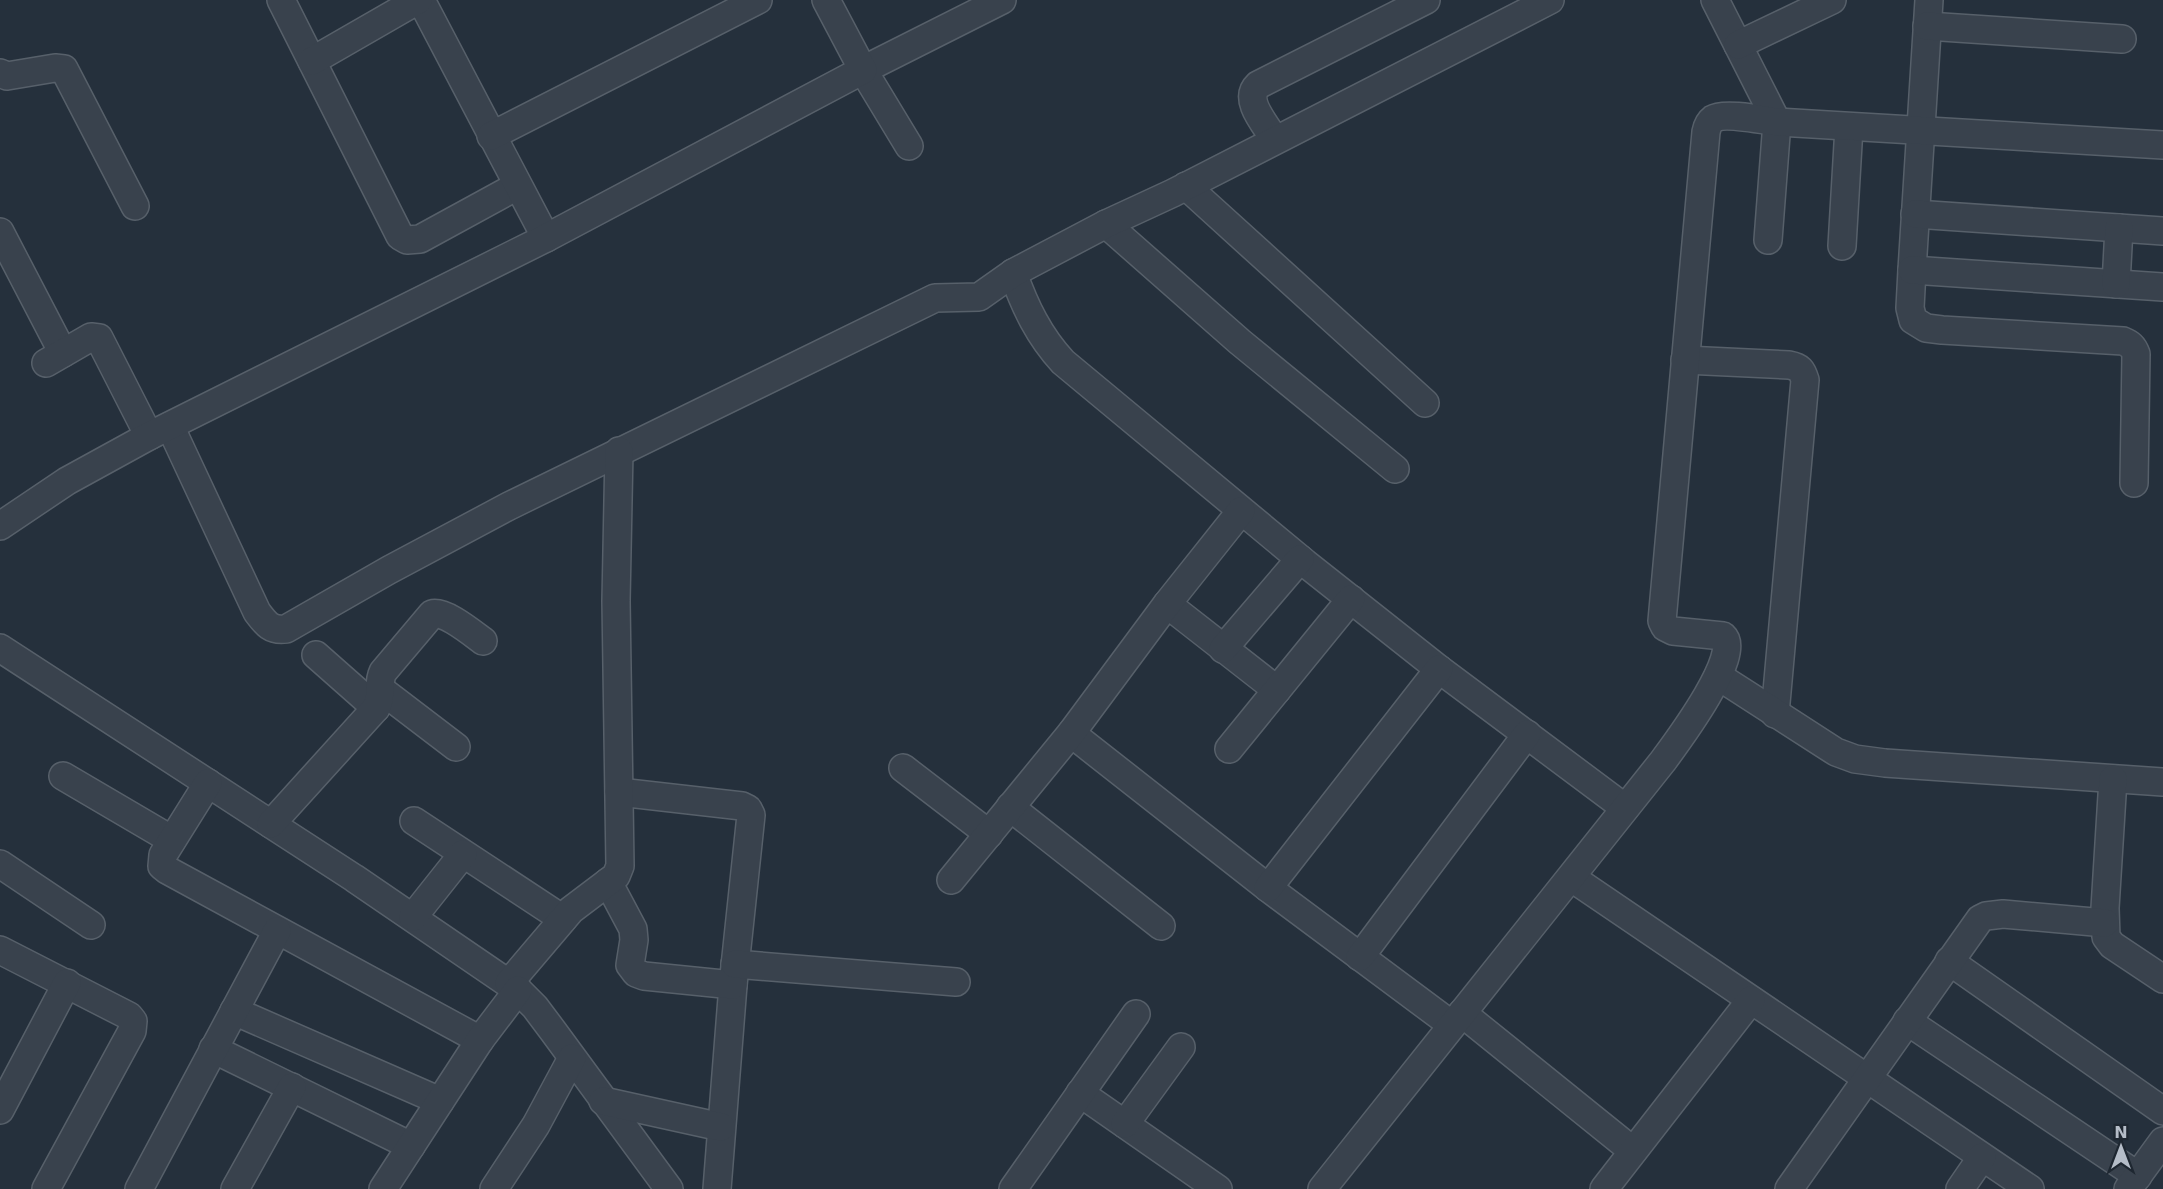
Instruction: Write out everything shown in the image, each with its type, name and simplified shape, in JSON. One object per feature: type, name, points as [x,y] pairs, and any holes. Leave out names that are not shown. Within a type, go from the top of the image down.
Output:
[{"type":"street","points":[[281,0],[397,231],[406,240],[420,239],[517,186]]},
{"type":"street","points":[[312,61],[419,0],[546,238]]},
{"type":"street","points":[[491,136],[758,0]]},
{"type":"street","points":[[826,0],[863,70],[909,146]]},
{"type":"street","points":[[1275,140],[1251,97],[1258,85],[1426,0]]},
{"type":"street","points":[[0,232],[55,358],[91,337],[99,338],[160,431],[257,612],[265,623],[278,630],[286,629],[389,570],[509,506],[935,298],[979,297],[1013,273],[1106,224],[1186,186],[1550,0]]},
{"type":"street","points":[[1715,0],[1777,122],[1768,240]]},
{"type":"street","points":[[1738,45],[1832,0]]},
{"type":"street","points":[[0,526],[67,481],[160,431],[546,238],[988,3]]},
{"type":"street","points":[[2122,39],[1928,13],[1911,315],[1918,325],[1926,328],[2123,341],[2130,344],[2136,354],[2134,483]]},
{"type":"street","points":[[0,73],[7,76],[55,68],[64,69],[135,206]]},
{"type":"street","points":[[1322,1189],[1663,761],[1694,718],[1718,676],[1727,654],[1726,639],[1715,634],[1669,629],[1662,621],[1706,132],[1709,123],[1723,116],[1850,127],[2163,145]]},
{"type":"street","points":[[1842,246],[1850,127]]},
{"type":"street","points":[[1186,186],[1425,403]]},
{"type":"street","points":[[1916,214],[2163,231]]},
{"type":"street","points":[[1106,224],[1240,342],[1395,469]]},
{"type":"street","points":[[2116,284],[2119,228]]},
{"type":"street","points":[[1912,270],[2163,287]]},
{"type":"street","points":[[1013,273],[1024,305],[1040,335],[1063,362],[1300,559],[1439,669],[1625,808]]},
{"type":"street","points":[[1685,360],[1789,365],[1798,367],[1803,372],[1805,380],[1775,714]]},
{"type":"street","points":[[383,1189],[514,987],[562,920],[579,903],[616,876],[620,866],[616,601],[619,451]]},
{"type":"street","points":[[951,879],[1072,732],[1167,604],[1241,511]]},
{"type":"street","points":[[1224,649],[1300,559]]},
{"type":"street","points":[[1229,749],[1351,599]]},
{"type":"street","points":[[1167,604],[1277,690]]},
{"type":"street","points":[[271,824],[378,699],[380,677],[383,672],[432,614],[435,612],[444,615],[483,641]]},
{"type":"street","points":[[0,648],[413,917],[514,987],[534,1007],[669,1189]]},
{"type":"street","points":[[316,655],[378,699],[456,747]]},
{"type":"street","points":[[1268,888],[1439,669]]},
{"type":"street","points":[[1718,676],[1818,742],[1855,759],[2163,782]]},
{"type":"street","points":[[1072,732],[1268,888],[1360,957],[1457,1019],[1634,1151]]},
{"type":"street","points":[[1360,957],[1527,734]]},
{"type":"street","points":[[903,768],[989,834]]},
{"type":"street","points":[[63,776],[172,840]]},
{"type":"street","points":[[2113,779],[2106,937],[2112,945],[2163,979]]},
{"type":"street","points":[[208,783],[172,840],[161,860],[162,866],[277,931],[480,1040]]},
{"type":"street","points":[[619,792],[738,805],[748,809],[751,825],[734,975],[717,1189]]},
{"type":"street","points":[[1010,807],[1161,926]]},
{"type":"street","points":[[414,821],[562,920]]},
{"type":"street","points":[[413,917],[463,854]]},
{"type":"street","points":[[0,864],[91,925]]},
{"type":"street","points":[[1572,878],[2030,1189]]},
{"type":"street","points":[[608,882],[633,929],[634,940],[630,965],[636,973],[644,976],[734,975],[956,982]]},
{"type":"street","points":[[1789,1189],[1974,926],[1986,916],[2003,914],[2105,923]]},
{"type":"street","points":[[139,1189],[277,931]]},
{"type":"street","points":[[0,950],[129,1016],[134,1025],[46,1189]]},
{"type":"street","points":[[1949,961],[2163,1111]]},
{"type":"street","points":[[0,1110],[67,983]]},
{"type":"street","points":[[1604,1189],[1751,1000]]},
{"type":"street","points":[[234,1011],[440,1101]]},
{"type":"street","points":[[1013,1189],[1137,1014]]},
{"type":"street","points":[[1907,1021],[2133,1182],[2163,1141]]},
{"type":"street","points":[[1125,1124],[1182,1047]]},
{"type":"street","points":[[213,1049],[411,1146]]},
{"type":"street","points":[[494,1189],[536,1125],[572,1058]]},
{"type":"street","points":[[235,1189],[292,1087]]},
{"type":"street","points":[[1080,1093],[1218,1189]]},
{"type":"street","points":[[603,1101],[722,1127]]},
{"type":"street","points":[[1960,1189],[1982,1157]]}]
